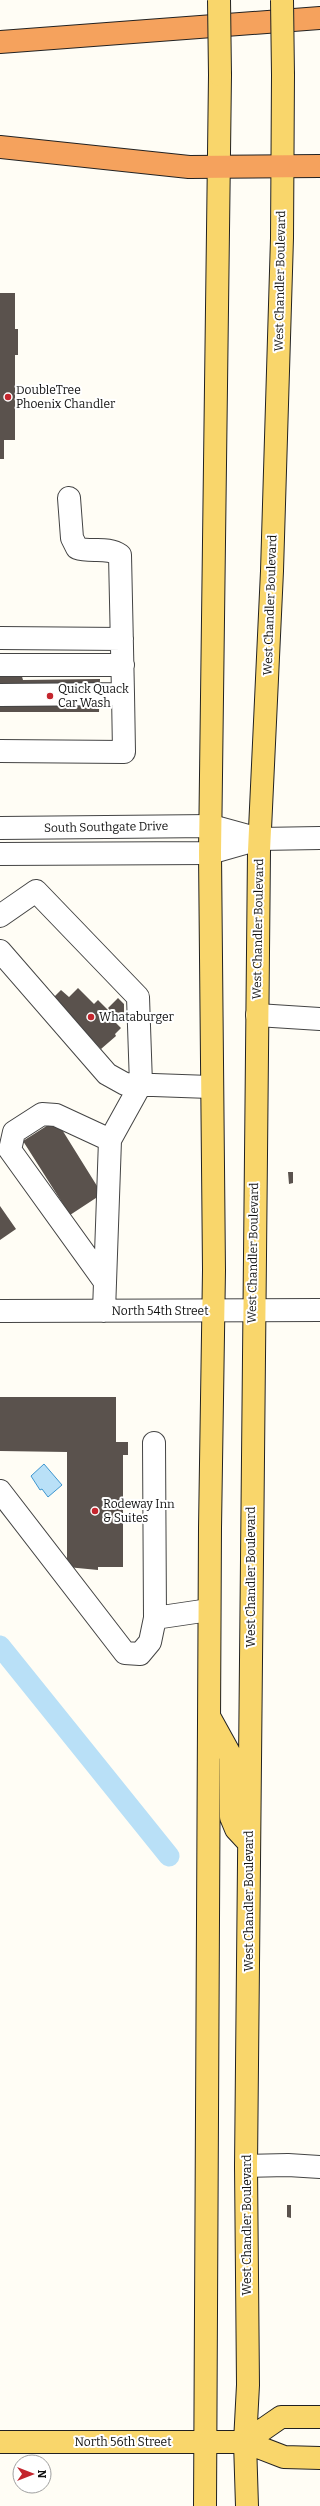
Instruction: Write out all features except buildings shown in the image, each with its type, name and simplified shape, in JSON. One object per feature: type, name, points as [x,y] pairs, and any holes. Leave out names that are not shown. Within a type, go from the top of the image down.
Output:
[{"type":"highway","points":[[0,42],[320,18]]},
{"type":"highway","points":[[0,148],[189,167],[320,166]]},
{"type":"main road","points":[[205,2506],[209,1610],[213,1311],[210,1087],[210,853],[212,826],[220,75],[219,0]]},
{"type":"main road","name":"West Chandler Boulevard","points":[[247,2506],[245,2442],[248,2385],[246,2166],[256,1015],[259,839],[272,577],[283,167],[282,0]]},
{"type":"main road","points":[[209,1715],[231,1756],[231,1817],[236,1829],[249,1844]]},
{"type":"main road","points":[[245,2442],[281,2417],[320,2417]]},
{"type":"main road","name":"North 56th Street","points":[[0,2442],[245,2442],[284,2457],[320,2458]]},
{"type":"street","points":[[0,751],[124,752],[120,555],[113,551],[84,550],[76,548],[72,538],[69,498]]},
{"type":"street","points":[[0,638],[122,652]]},
{"type":"street","points":[[0,653],[122,652]]},
{"type":"street","points":[[0,665],[122,652]]},
{"type":"street","points":[[0,695],[123,694]]},
{"type":"street","name":"South Southgate Drive","points":[[0,828],[212,826],[259,839]]},
{"type":"street","points":[[0,854],[210,853],[259,839],[320,838]]},
{"type":"street","points":[[0,916],[36,891],[138,997],[141,1084],[110,1140],[104,1311]]},
{"type":"street","points":[[0,951],[107,1074],[125,1084],[210,1087]]},
{"type":"street","points":[[256,1015],[320,1019]]},
{"type":"street","points":[[105,1282],[10,1150],[14,1132],[42,1114],[56,1115],[110,1140]]},
{"type":"street","name":"North 54th Street","points":[[0,1311],[320,1310]]},
{"type":"street","points":[[0,1491],[125,1653],[140,1654],[150,1642],[155,1618],[154,1443]]},
{"type":"street","points":[[155,1618],[209,1610]]},
{"type":"street","points":[[246,2166],[288,2164],[320,2168]]},
{"type":"water","points":[[44,1464],[62,1485],[48,1497],[42,1489],[40,1490],[31,1476]]},
{"type":"waterway","points":[[0,1646],[169,1856]]},
{"type":"place","name":"DoubleTree Phoenix Chandler","points":[[8,397]]},
{"type":"place","name":"Quick Quack Car Wash","points":[[50,696]]},
{"type":"place","name":"Whataburger","points":[[91,1017]]},
{"type":"place","name":"Rodeway Inn & Suites","points":[[95,1511]]}]
